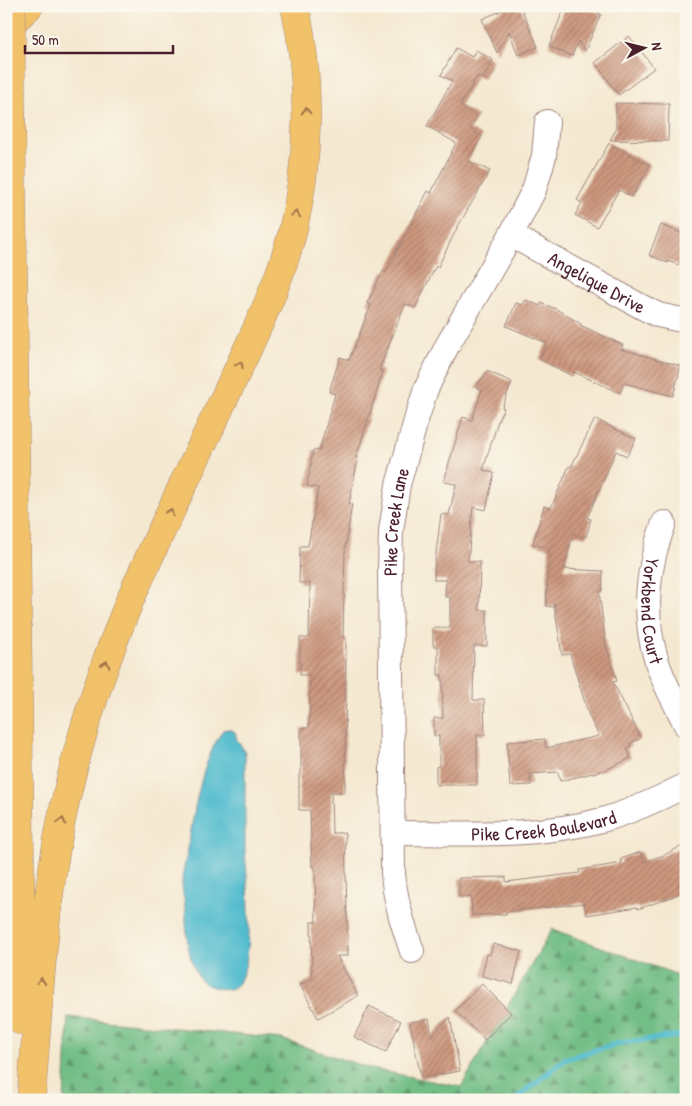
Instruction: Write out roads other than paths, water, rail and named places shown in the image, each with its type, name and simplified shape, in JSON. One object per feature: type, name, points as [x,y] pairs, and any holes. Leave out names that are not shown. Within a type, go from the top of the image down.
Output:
[{"type":"main road","points":[[11,6],[22,1100]]},
{"type":"main road","points":[[6,28],[29,6]]},
{"type":"main road","points":[[31,1100],[43,942],[48,906],[57,843],[82,737],[113,642],[130,600],[269,303],[291,236],[301,183],[307,113],[304,63],[295,6]]},
{"type":"street","name":"Pike Creek Lane","points":[[412,951],[394,890],[390,570],[391,531],[398,485],[412,431],[430,382],[447,346],[511,234],[537,183],[544,156],[547,122]]},
{"type":"street","name":"Angelique Drive","points":[[511,234],[658,315],[686,321]]},
{"type":"street","name":"Yorkbend Court","points":[[664,523],[650,571],[647,601],[649,621],[657,662],[686,725]]},
{"type":"street","name":"Pike Creek Boulevard","points":[[393,833],[548,830],[600,821],[633,810],[686,785]]},
{"type":"water","points":[[229,729],[235,732],[237,740],[245,752],[245,851],[249,932],[247,956],[242,975],[233,987],[220,989],[209,986],[202,981],[195,971],[188,944],[182,883],[196,804],[204,772],[215,743],[223,730]]},
{"type":"waterway","points":[[515,1100],[565,1059],[620,1043],[686,1035]]}]
